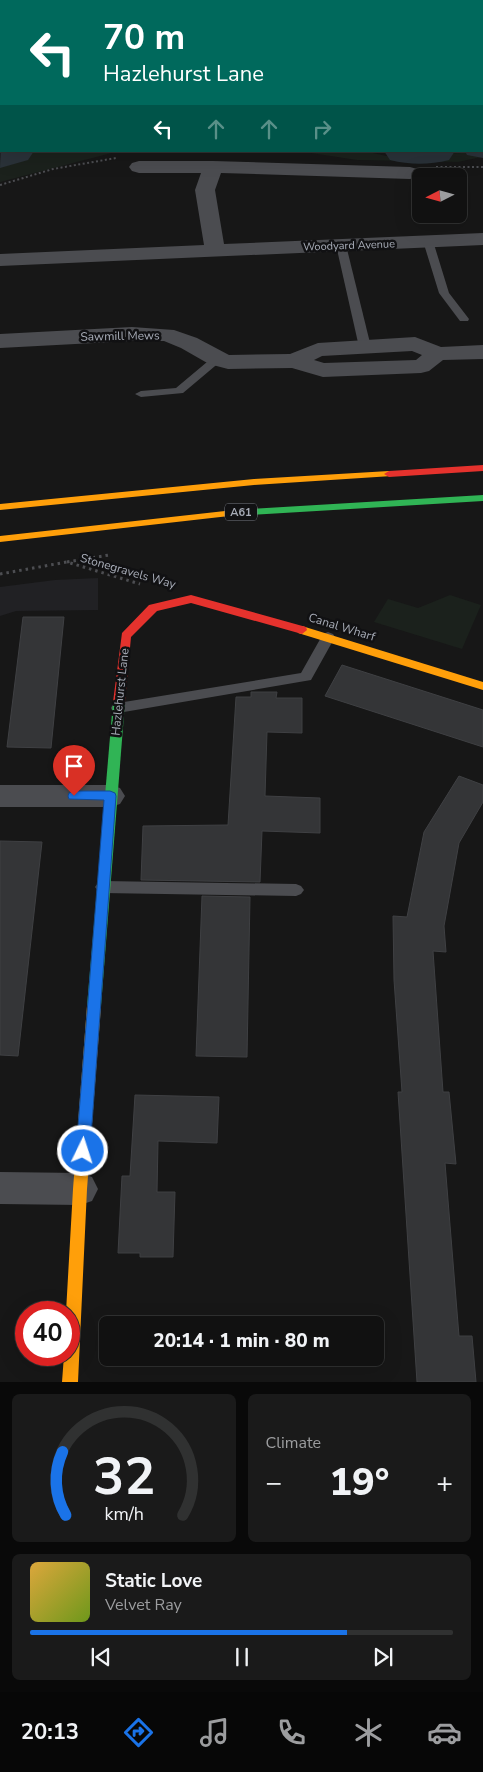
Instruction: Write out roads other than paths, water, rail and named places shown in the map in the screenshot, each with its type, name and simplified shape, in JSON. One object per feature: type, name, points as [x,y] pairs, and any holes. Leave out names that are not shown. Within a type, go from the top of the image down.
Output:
[{"type":"main road","name":"A61","points":[[0,507],[254,482],[483,468]]},
{"type":"main road","name":"A61","points":[[0,539],[256,510],[483,498]]},
{"type":"main road","name":"Canal Wharf","points":[[191,599],[328,637],[483,686]]},
{"type":"main road","name":"Hazlehurst Lane","points":[[70,1382],[80,1189],[110,796],[126,636],[153,608],[191,599]]},
{"type":"street","points":[[139,167],[214,167],[410,173]]},
{"type":"street","points":[[214,167],[205,190],[215,251]]},
{"type":"street","name":"Woodyard Avenue","points":[[0,260],[483,239]]},
{"type":"street","name":"Sawmill Mews","points":[[0,341],[132,334],[166,335],[189,343],[217,359],[240,363],[294,361],[323,370],[421,366],[438,354]]},
{"type":"street","name":"Sawmill Mews","points":[[294,361],[318,350],[416,344],[438,354],[483,352]]},
{"type":"street","points":[[0,796],[110,796]]},
{"type":"street","points":[[0,1188],[80,1189]]},
{"type":"lane","points":[[428,241],[444,293],[464,319]]},
{"type":"lane","points":[[341,245],[365,347]]},
{"type":"lane","points":[[142,394],[179,390],[217,359]]},
{"type":"lane","points":[[118,708],[306,677],[328,637]]},
{"type":"lane","points":[[103,887],[296,890]]},
{"type":"waterway","points":[[0,156],[10,152]]}]
